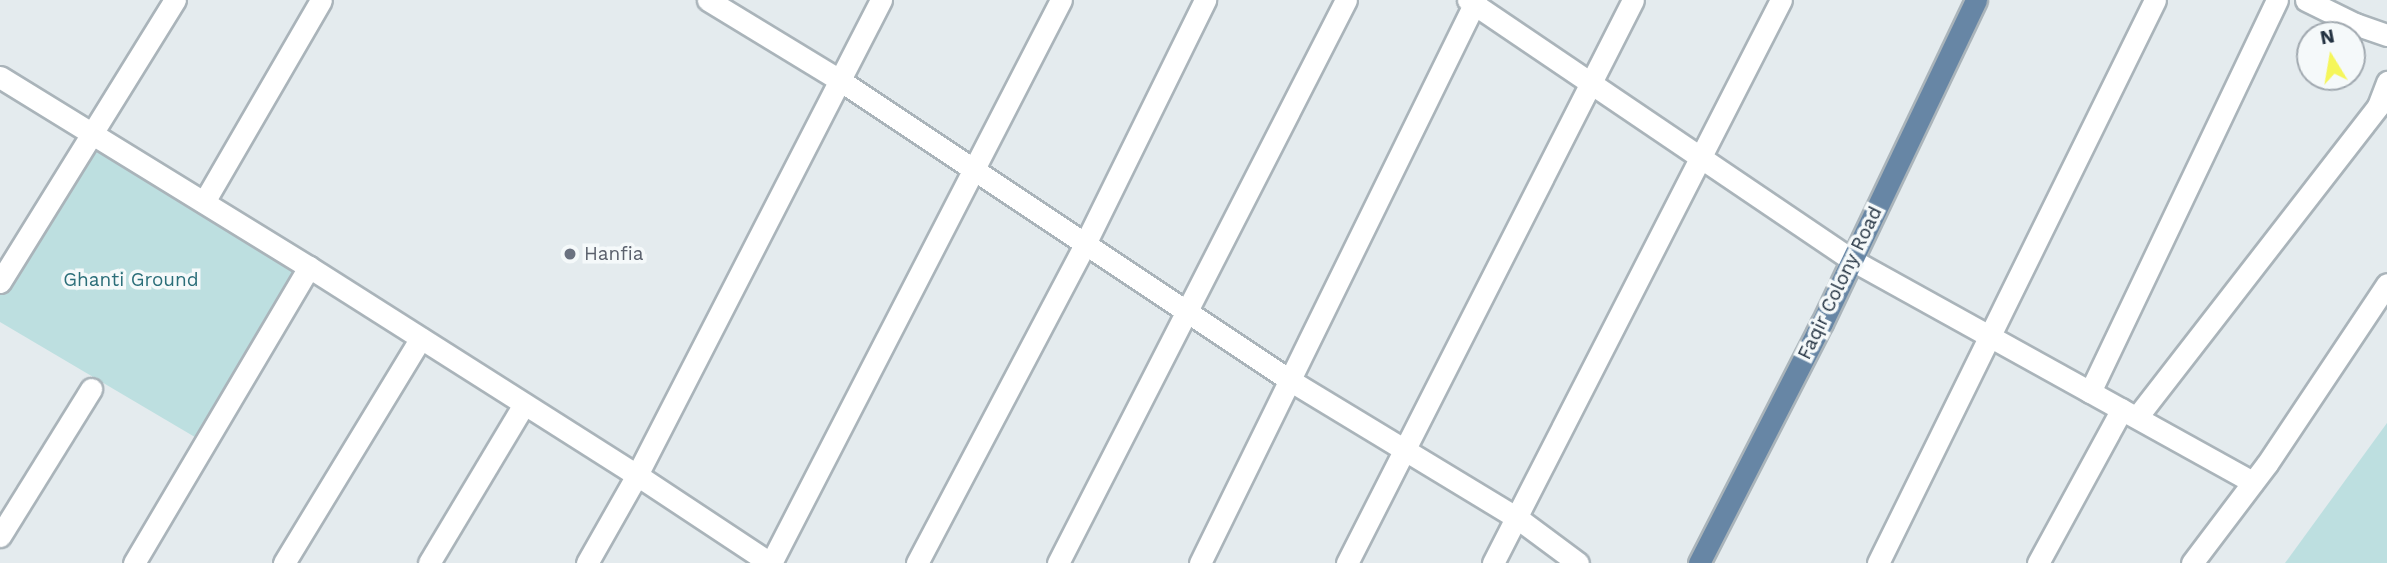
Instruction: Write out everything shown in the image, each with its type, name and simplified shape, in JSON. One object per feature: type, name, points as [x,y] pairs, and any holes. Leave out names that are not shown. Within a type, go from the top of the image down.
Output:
[{"type":"main road","name":"Faqir Colony Road","points":[[1699,563],[1852,260],[1976,0]]},
{"type":"street","points":[[0,282],[175,0]]},
{"type":"street","points":[[204,202],[321,0]]},
{"type":"street","points":[[587,563],[637,475],[838,79],[881,0]]},
{"type":"street","points":[[0,77],[309,267],[771,563],[1061,0]]},
{"type":"street","points":[[917,563],[1086,242],[1205,0]]},
{"type":"street","points":[[1058,563],[1346,0]]},
{"type":"street","points":[[1347,563],[1633,0]]},
{"type":"street","points":[[1493,563],[1702,160],[1780,0]]},
{"type":"street","points":[[1878,563],[2155,0]]},
{"type":"street","points":[[2090,392],[2277,0]]},
{"type":"street","points":[[2306,0],[2354,24],[2387,35]]},
{"type":"street","points":[[1200,563],[1291,381],[1473,1],[1590,84],[1852,260],[2253,482]]},
{"type":"street","points":[[720,3],[974,172],[1086,242],[1185,313],[1291,381],[1516,517],[1578,563]]},
{"type":"street","points":[[2038,563],[2129,413],[2378,106],[2387,82]]},
{"type":"street","points":[[134,563],[309,267]]},
{"type":"street","points":[[2192,563],[2253,482],[2387,284]]},
{"type":"street","points":[[284,563],[421,338]]},
{"type":"street","points":[[0,536],[91,389]]},
{"type":"street","points":[[429,563],[524,404]]},
{"type":"green space","name":"Ghanti Ground","points":[[91,133],[309,267],[205,443],[0,322],[0,282]]},
{"type":"green space","points":[[2387,423],[2387,563],[2285,563]]},
{"type":"place","name":"Hanfia","points":[[570,254]]}]
